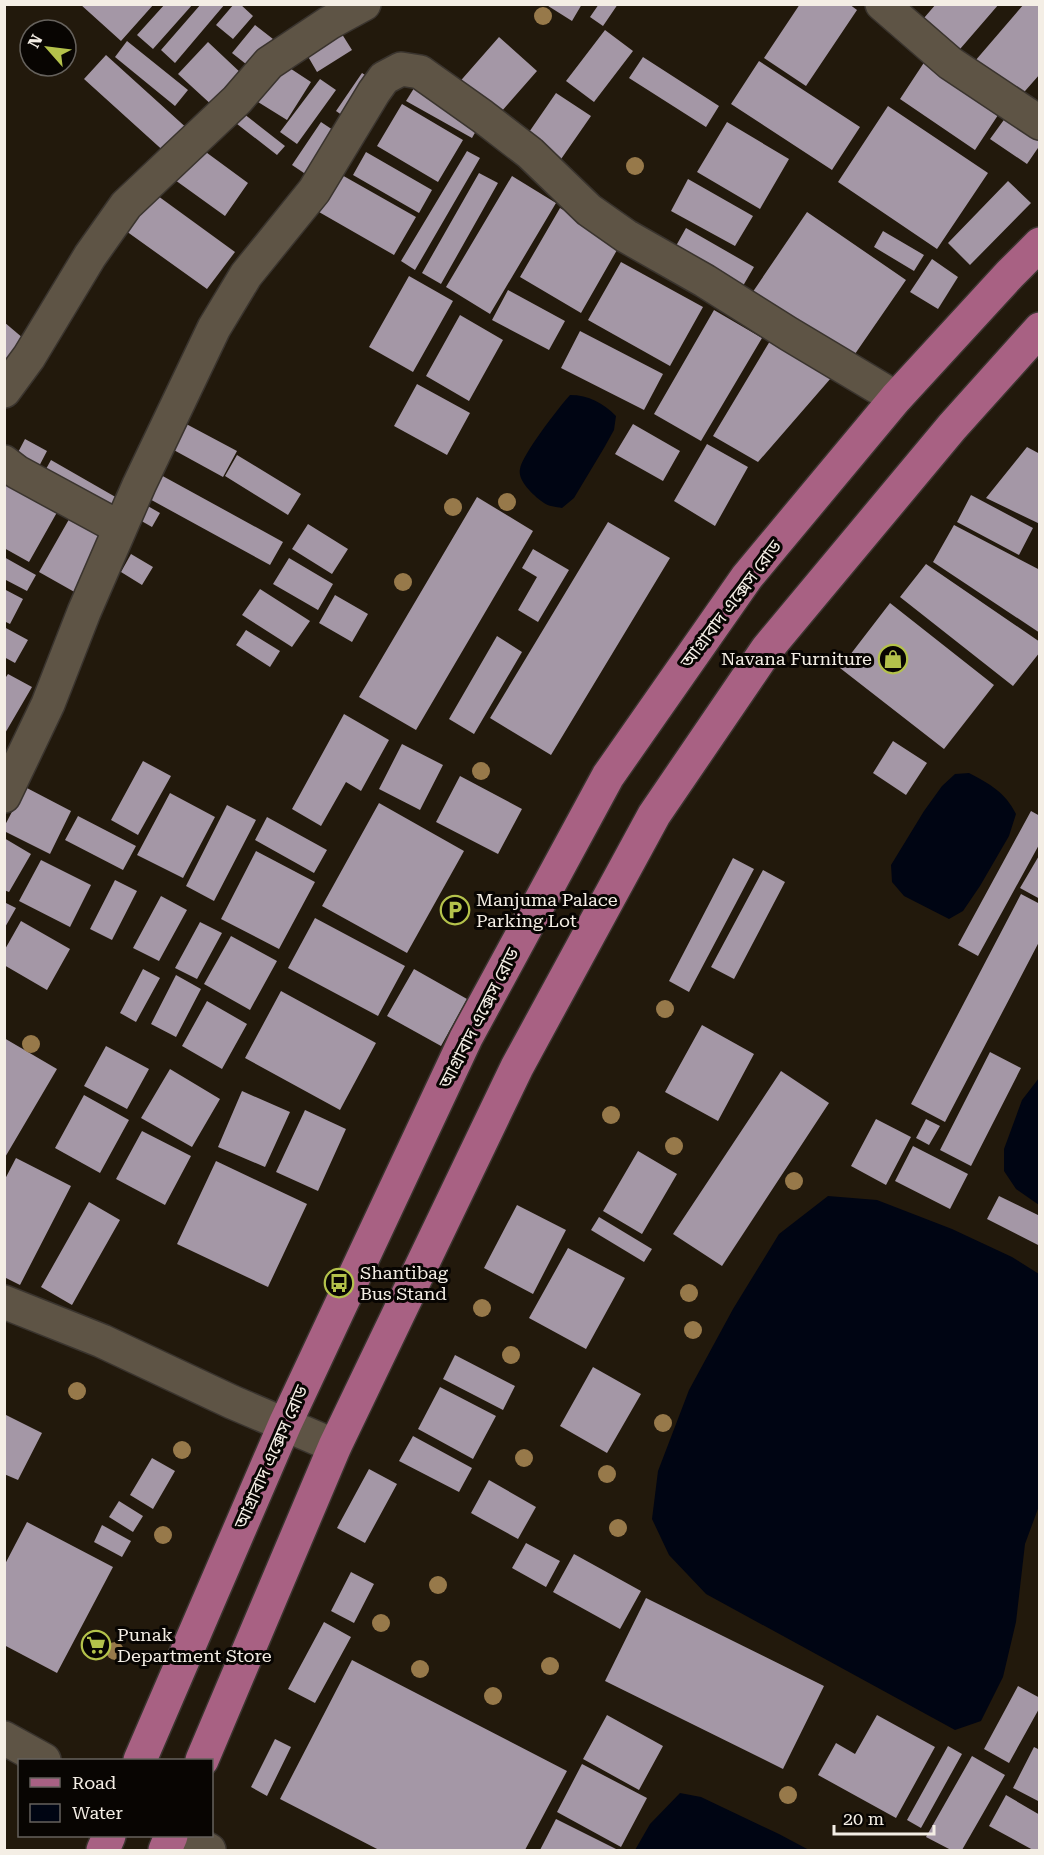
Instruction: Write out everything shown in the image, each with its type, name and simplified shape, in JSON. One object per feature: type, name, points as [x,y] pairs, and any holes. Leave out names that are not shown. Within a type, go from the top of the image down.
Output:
[{"type":"main road","name":"আগ্রাবাদ এক্সেস রোড","points":[[141,1759],[285,1424],[466,1038],[608,776],[747,577],[896,398],[1040,244]]},
{"type":"main road","points":[[203,1759],[335,1446],[517,1067],[654,815],[766,649],[952,426],[1040,329]]},
{"type":"main road","points":[[103,1851],[109,1837]]},
{"type":"main road","points":[[165,1851],[171,1837]]},
{"type":"street","points":[[4,391],[30,357],[90,256],[126,205],[237,100],[269,63],[329,23],[364,4]]},
{"type":"street","points":[[882,4],[950,63],[1040,123]]},
{"type":"street","points":[[4,796],[48,704],[120,528],[173,411],[219,319],[246,275],[314,191],[384,78],[401,69],[420,72],[482,116],[530,153],[590,210],[626,236],[705,281],[896,398]]},
{"type":"street","points":[[4,462],[17,472],[120,528]]},
{"type":"street","points":[[4,1302],[102,1341],[232,1402],[335,1446]]},
{"type":"street","points":[[4,1738],[41,1759]]},
{"type":"street","points":[[185,1837],[209,1851]]},
{"type":"water","points":[[570,395],[583,396],[595,401],[616,416],[614,430],[604,448],[574,498],[562,508],[548,505],[536,497],[521,479],[520,469],[534,443]]},
{"type":"water","points":[[969,773],[996,789],[1012,806],[1016,814],[1009,836],[980,886],[963,911],[949,919],[904,896],[892,882],[891,865],[942,786],[955,774]]},
{"type":"water","points":[[1039,1078],[1039,1205],[1016,1189],[1004,1171],[1004,1149],[1022,1100]]},
{"type":"water","points":[[828,1196],[877,1200],[952,1229],[1012,1257],[1039,1274],[1039,1506],[1025,1544],[1016,1622],[1003,1677],[981,1721],[955,1730],[706,1594],[669,1555],[652,1519],[658,1471],[689,1390],[733,1309],[779,1234]]},
{"type":"water","points":[[680,1793],[701,1797],[809,1850],[635,1850],[650,1824]]},
{"type":"building","points":[[80,4],[154,4],[121,41]]},
{"type":"building","points":[[165,4],[193,4],[153,49],[137,35]]},
{"type":"building","points":[[201,4],[225,4],[175,63],[161,50]]},
{"type":"building","points":[[234,4],[240,4],[253,16],[233,39],[216,25]]},
{"type":"building","points":[[545,4],[582,4],[572,21]]},
{"type":"building","points":[[599,4],[618,4],[603,26],[590,17]]},
{"type":"building","points":[[800,4],[849,4],[857,10],[806,86],[764,58]]},
{"type":"building","points":[[936,4],[999,4],[954,56],[918,25]]},
{"type":"building","points":[[1024,4],[1040,4],[1040,74],[1018,99],[975,61]]},
{"type":"building","points":[[255,25],[273,39],[251,68],[232,53]]},
{"type":"building","points":[[605,30],[633,51],[594,102],[566,81]]},
{"type":"building","points":[[340,31],[352,50],[317,72],[306,53]]},
{"type":"building","points":[[499,37],[537,71],[494,120],[456,86]]},
{"type":"building","points":[[127,41],[188,90],[175,106],[115,57]]},
{"type":"building","points":[[208,42],[243,75],[214,107],[178,74]]},
{"type":"building","points":[[106,55],[190,131],[168,155],[84,79]]},
{"type":"building","points":[[643,57],[719,106],[706,127],[629,78]]},
{"type":"building","points":[[927,58],[1002,109],[975,150],[900,99]]},
{"type":"building","points":[[759,61],[860,127],[832,170],[731,104]]},
{"type":"building","points":[[282,63],[311,82],[287,120],[258,102]]},
{"type":"building","points":[[362,73],[376,82],[349,120],[336,111]]},
{"type":"building","points":[[320,79],[336,90],[297,144],[280,132]]},
{"type":"building","points":[[416,85],[481,122],[472,138],[406,101]]},
{"type":"building","points":[[556,93],[591,116],[559,162],[525,138]]},
{"type":"building","points":[[402,104],[463,140],[438,182],[377,146]]},
{"type":"building","points":[[888,106],[988,173],[937,249],[838,182]]},
{"type":"building","points":[[239,110],[285,146],[277,155],[232,120]]},
{"type":"building","points":[[1006,117],[1040,139],[1040,145],[1027,164],[990,139]]},
{"type":"building","points":[[321,122],[342,136],[313,179],[292,165]]},
{"type":"building","points":[[727,122],[789,159],[760,209],[697,172]]},
{"type":"building","points":[[199,147],[248,183],[225,216],[175,180]]},
{"type":"building","points":[[467,151],[480,158],[415,270],[401,261]]},
{"type":"building","points":[[366,152],[432,190],[419,213],[353,175]]},
{"type":"building","points":[[333,170],[416,217],[394,255],[312,208]]},
{"type":"building","points":[[479,173],[498,183],[441,284],[422,273]]},
{"type":"building","points":[[512,176],[556,203],[490,314],[446,287]]},
{"type":"building","points":[[688,179],[753,216],[735,246],[671,211]]},
{"type":"building","points":[[1008,181],[1031,203],[970,265],[948,243]]},
{"type":"building","points":[[147,188],[235,252],[207,289],[119,226]]},
{"type":"building","points":[[560,208],[621,243],[581,313],[520,277]]},
{"type":"building","points":[[807,212],[906,280],[846,367],[748,299]]},
{"type":"building","points":[[686,228],[754,267],[740,291],[672,253]]},
{"type":"building","points":[[883,231],[924,255],[914,271],[874,247]]},
{"type":"building","points":[[932,259],[958,277],[938,309],[910,292]]},
{"type":"building","points":[[621,262],[703,307],[670,366],[588,320]]},
{"type":"building","points":[[409,276],[453,301],[413,372],[369,347]]},
{"type":"building","points":[[508,290],[565,321],[549,350],[492,320]]},
{"type":"building","points":[[714,310],[762,338],[701,441],[654,414]]},
{"type":"building","points":[[460,315],[503,340],[469,401],[426,376]]},
{"type":"building","points":[[4,322],[30,344],[13,364],[4,357]]},
{"type":"building","points":[[580,331],[663,374],[644,410],[561,368]]},
{"type":"building","points":[[770,341],[831,378],[758,462],[713,436]]},
{"type":"building","points":[[417,384],[470,413],[447,455],[394,426]]},
{"type":"building","points":[[175,418],[237,451],[223,477],[161,443]]},
{"type":"building","points":[[633,424],[680,451],[663,481],[615,454]]},
{"type":"building","points":[[25,439],[47,451],[35,474],[13,462]]},
{"type":"building","points":[[707,444],[748,467],[715,526],[674,501]]},
{"type":"building","points":[[1027,447],[1040,454],[1040,524],[986,498]]},
{"type":"building","points":[[237,455],[301,494],[288,515],[225,476]]},
{"type":"building","points":[[51,460],[119,499],[108,517],[41,478]]},
{"type":"building","points":[[159,474],[283,542],[270,565],[146,497]]},
{"type":"building","points":[[10,479],[60,507],[29,562],[4,548],[4,490]]},
{"type":"building","points":[[971,495],[1033,528],[1019,555],[957,522]]},
{"type":"building","points":[[477,497],[533,531],[416,730],[359,697]]},
{"type":"building","points":[[139,501],[160,513],[152,527],[131,515]]},
{"type":"building","points":[[72,514],[110,535],[78,594],[39,572]]},
{"type":"building","points":[[608,522],[670,558],[551,755],[490,718]]},
{"type":"building","points":[[308,524],[348,549],[332,574],[292,549]]},
{"type":"building","points":[[954,525],[1040,570],[1040,633],[933,562]]},
{"type":"building","points":[[533,549],[569,570],[538,622],[518,610],[537,577],[522,568]]},
{"type":"building","points":[[131,554],[153,567],[142,585],[121,572]]},
{"type":"building","points":[[4,557],[36,575],[27,591],[4,579]]},
{"type":"building","points":[[289,558],[333,584],[318,610],[273,584]]},
{"type":"building","points":[[926,564],[1040,642],[1040,652],[1013,686],[900,597]]},
{"type":"building","points":[[4,589],[23,599],[10,624],[4,621]]},
{"type":"building","points":[[260,589],[310,621],[292,647],[242,615]]},
{"type":"building","points":[[335,595],[368,614],[352,642],[319,623]]},
{"type":"building","points":[[890,603],[994,685],[944,749],[840,668]]},
{"type":"building","points":[[4,627],[28,640],[15,663],[4,657]]},
{"type":"building","points":[[246,630],[280,651],[270,667],[236,645]]},
{"type":"building","points":[[497,636],[522,652],[474,734],[449,719]]},
{"type":"building","points":[[8,674],[32,687],[4,735],[4,680]]},
{"type":"building","points":[[344,714],[389,740],[361,791],[346,782],[321,826],[292,809]]},
{"type":"building","points":[[893,741],[927,763],[906,795],[873,773]]},
{"type":"building","points":[[402,744],[443,765],[420,810],[379,789]]},
{"type":"building","points":[[143,761],[171,776],[138,835],[111,820]]},
{"type":"building","points":[[460,776],[522,809],[498,854],[436,822]]},
{"type":"building","points":[[25,787],[71,811],[50,854],[4,831]]},
{"type":"building","points":[[170,793],[215,817],[183,878],[137,855]]},
{"type":"building","points":[[379,803],[464,851],[407,953],[322,906]]},
{"type":"building","points":[[227,805],[256,820],[214,901],[186,886]]},
{"type":"building","points":[[1031,811],[1040,816],[1040,843],[978,956],[958,945]]},
{"type":"building","points":[[78,816],[136,846],[123,870],[65,840]]},
{"type":"building","points":[[267,817],[327,850],[314,873],[255,840]]},
{"type":"building","points":[[4,838],[31,854],[9,892],[4,890]]},
{"type":"building","points":[[256,851],[315,882],[279,949],[221,919]]},
{"type":"building","points":[[1040,854],[1040,899],[1020,888]]},
{"type":"building","points":[[733,858],[754,869],[689,992],[669,981]]},
{"type":"building","points":[[41,860],[91,885],[70,927],[19,901]]},
{"type":"building","points":[[763,870],[785,882],[734,979],[711,967]]},
{"type":"building","points":[[115,880],[137,891],[112,940],[90,929]]},
{"type":"building","points":[[1021,894],[1040,904],[1040,940],[945,1122],[911,1104]]},
{"type":"building","points":[[161,896],[187,910],[159,961],[133,948]]},
{"type":"building","points":[[4,902],[16,908],[4,929]]},
{"type":"building","points":[[315,918],[405,966],[378,1016],[288,968]]},
{"type":"building","points":[[21,921],[70,949],[47,990],[4,965],[4,951]]},
{"type":"building","points":[[200,922],[222,933],[197,979],[175,968]]},
{"type":"building","points":[[231,936],[277,961],[250,1010],[204,984]]},
{"type":"building","points":[[143,969],[160,978],[136,1022],[120,1013]]},
{"type":"building","points":[[414,969],[467,999],[441,1046],[387,1016]]},
{"type":"building","points":[[176,975],[201,989],[176,1037],[151,1024]]},
{"type":"building","points":[[281,991],[376,1043],[340,1110],[245,1058]]},
{"type":"building","points":[[207,1001],[247,1024],[222,1069],[182,1046]]},
{"type":"building","points":[[702,1025],[754,1054],[718,1121],[665,1092]]},
{"type":"building","points":[[4,1038],[57,1069],[4,1159]]},
{"type":"building","points":[[106,1046],[149,1069],[127,1109],[84,1086]]},
{"type":"building","points":[[990,1052],[1021,1068],[971,1166],[940,1150]]},
{"type":"building","points":[[170,1069],[220,1099],[192,1147],[141,1118]]},
{"type":"building","points":[[781,1071],[829,1103],[722,1266],[673,1234]]},
{"type":"building","points":[[242,1091],[290,1112],[265,1167],[218,1147]]},
{"type":"building","points":[[84,1095],[129,1120],[100,1173],[55,1148]]},
{"type":"building","points":[[305,1110],[346,1129],[318,1191],[276,1172]]},
{"type":"building","points":[[876,1119],[911,1137],[886,1185],[851,1166]]},
{"type":"building","points":[[926,1119],[940,1126],[929,1145],[916,1138]]},
{"type":"building","points":[[142,1131],[191,1156],[165,1205],[116,1179]]},
{"type":"building","points":[[913,1146],[968,1174],[950,1209],[895,1181]]},
{"type":"building","points":[[638,1151],[677,1174],[642,1234],[603,1211]]},
{"type":"building","points":[[16,1158],[71,1186],[20,1285],[4,1277],[4,1181]]},
{"type":"building","points":[[216,1161],[307,1204],[268,1287],[177,1244]]},
{"type":"building","points":[[999,1196],[1040,1216],[1040,1246],[987,1219]]},
{"type":"building","points":[[89,1202],[120,1220],[72,1305],[41,1287]]},
{"type":"building","points":[[517,1205],[566,1230],[533,1294],[484,1268]]},
{"type":"building","points":[[599,1217],[652,1249],[644,1262],[591,1230]]},
{"type":"building","points":[[568,1248],[625,1278],[586,1349],[529,1318]]},
{"type":"building","points":[[455,1355],[515,1386],[503,1410],[443,1379]]},
{"type":"building","points":[[593,1367],[641,1394],[607,1453],[560,1426]]},
{"type":"building","points":[[440,1387],[496,1416],[473,1459],[418,1429]]},
{"type":"building","points":[[4,1414],[42,1433],[18,1480],[4,1474]]},
{"type":"building","points":[[413,1436],[472,1468],[459,1492],[399,1461]]},
{"type":"building","points":[[152,1458],[175,1471],[153,1509],[130,1495]]},
{"type":"building","points":[[369,1469],[397,1484],[365,1543],[337,1528]]},
{"type":"building","points":[[489,1480],[536,1507],[518,1539],[471,1513]]},
{"type":"building","points":[[119,1501],[143,1516],[133,1532],[109,1517]]},
{"type":"building","points":[[27,1522],[113,1567],[57,1673],[4,1645],[4,1566]]},
{"type":"building","points":[[102,1525],[131,1541],[122,1557],[94,1542]]},
{"type":"building","points":[[526,1543],[560,1561],[546,1587],[512,1568]]},
{"type":"building","points":[[574,1554],[641,1591],[620,1629],[553,1592]]},
{"type":"building","points":[[351,1572],[374,1584],[354,1623],[331,1611]]},
{"type":"building","points":[[646,1598],[824,1686],[783,1769],[605,1681]]},
{"type":"building","points":[[324,1622],[351,1637],[315,1703],[288,1689]]},
{"type":"building","points":[[352,1660],[567,1771],[525,1850],[379,1850],[280,1799]]},
{"type":"building","points":[[1018,1686],[1040,1698],[1040,1707],[1009,1763],[984,1749]]},
{"type":"building","points":[[607,1715],[663,1746],[639,1790],[583,1759]]},
{"type":"building","points":[[877,1715],[935,1747],[896,1818],[818,1775],[836,1743],[855,1754]]},
{"type":"building","points":[[275,1739],[291,1747],[267,1796],[251,1787]]},
{"type":"building","points":[[948,1746],[962,1754],[921,1828],[907,1820]]},
{"type":"building","points":[[1034,1747],[1040,1750],[1040,1802],[1013,1788]]},
{"type":"building","points":[[972,1756],[1005,1775],[962,1850],[951,1850],[926,1837]]},
{"type":"building","points":[[582,1764],[647,1798],[621,1847],[557,1812]]},
{"type":"building","points":[[1006,1795],[1040,1815],[1040,1850],[1033,1850],[989,1826]]},
{"type":"building","points":[[556,1819],[618,1850],[540,1850]]},
{"type":"place","name":"Navana Furniture","points":[[893,659]]},
{"type":"place","name":"Manjuma Palace Parking Lot","points":[[455,910]]},
{"type":"place","name":"Shantibag Bus Stand","points":[[339,1283]]},
{"type":"place","name":"Punak Department Store","points":[[96,1645]]}]
